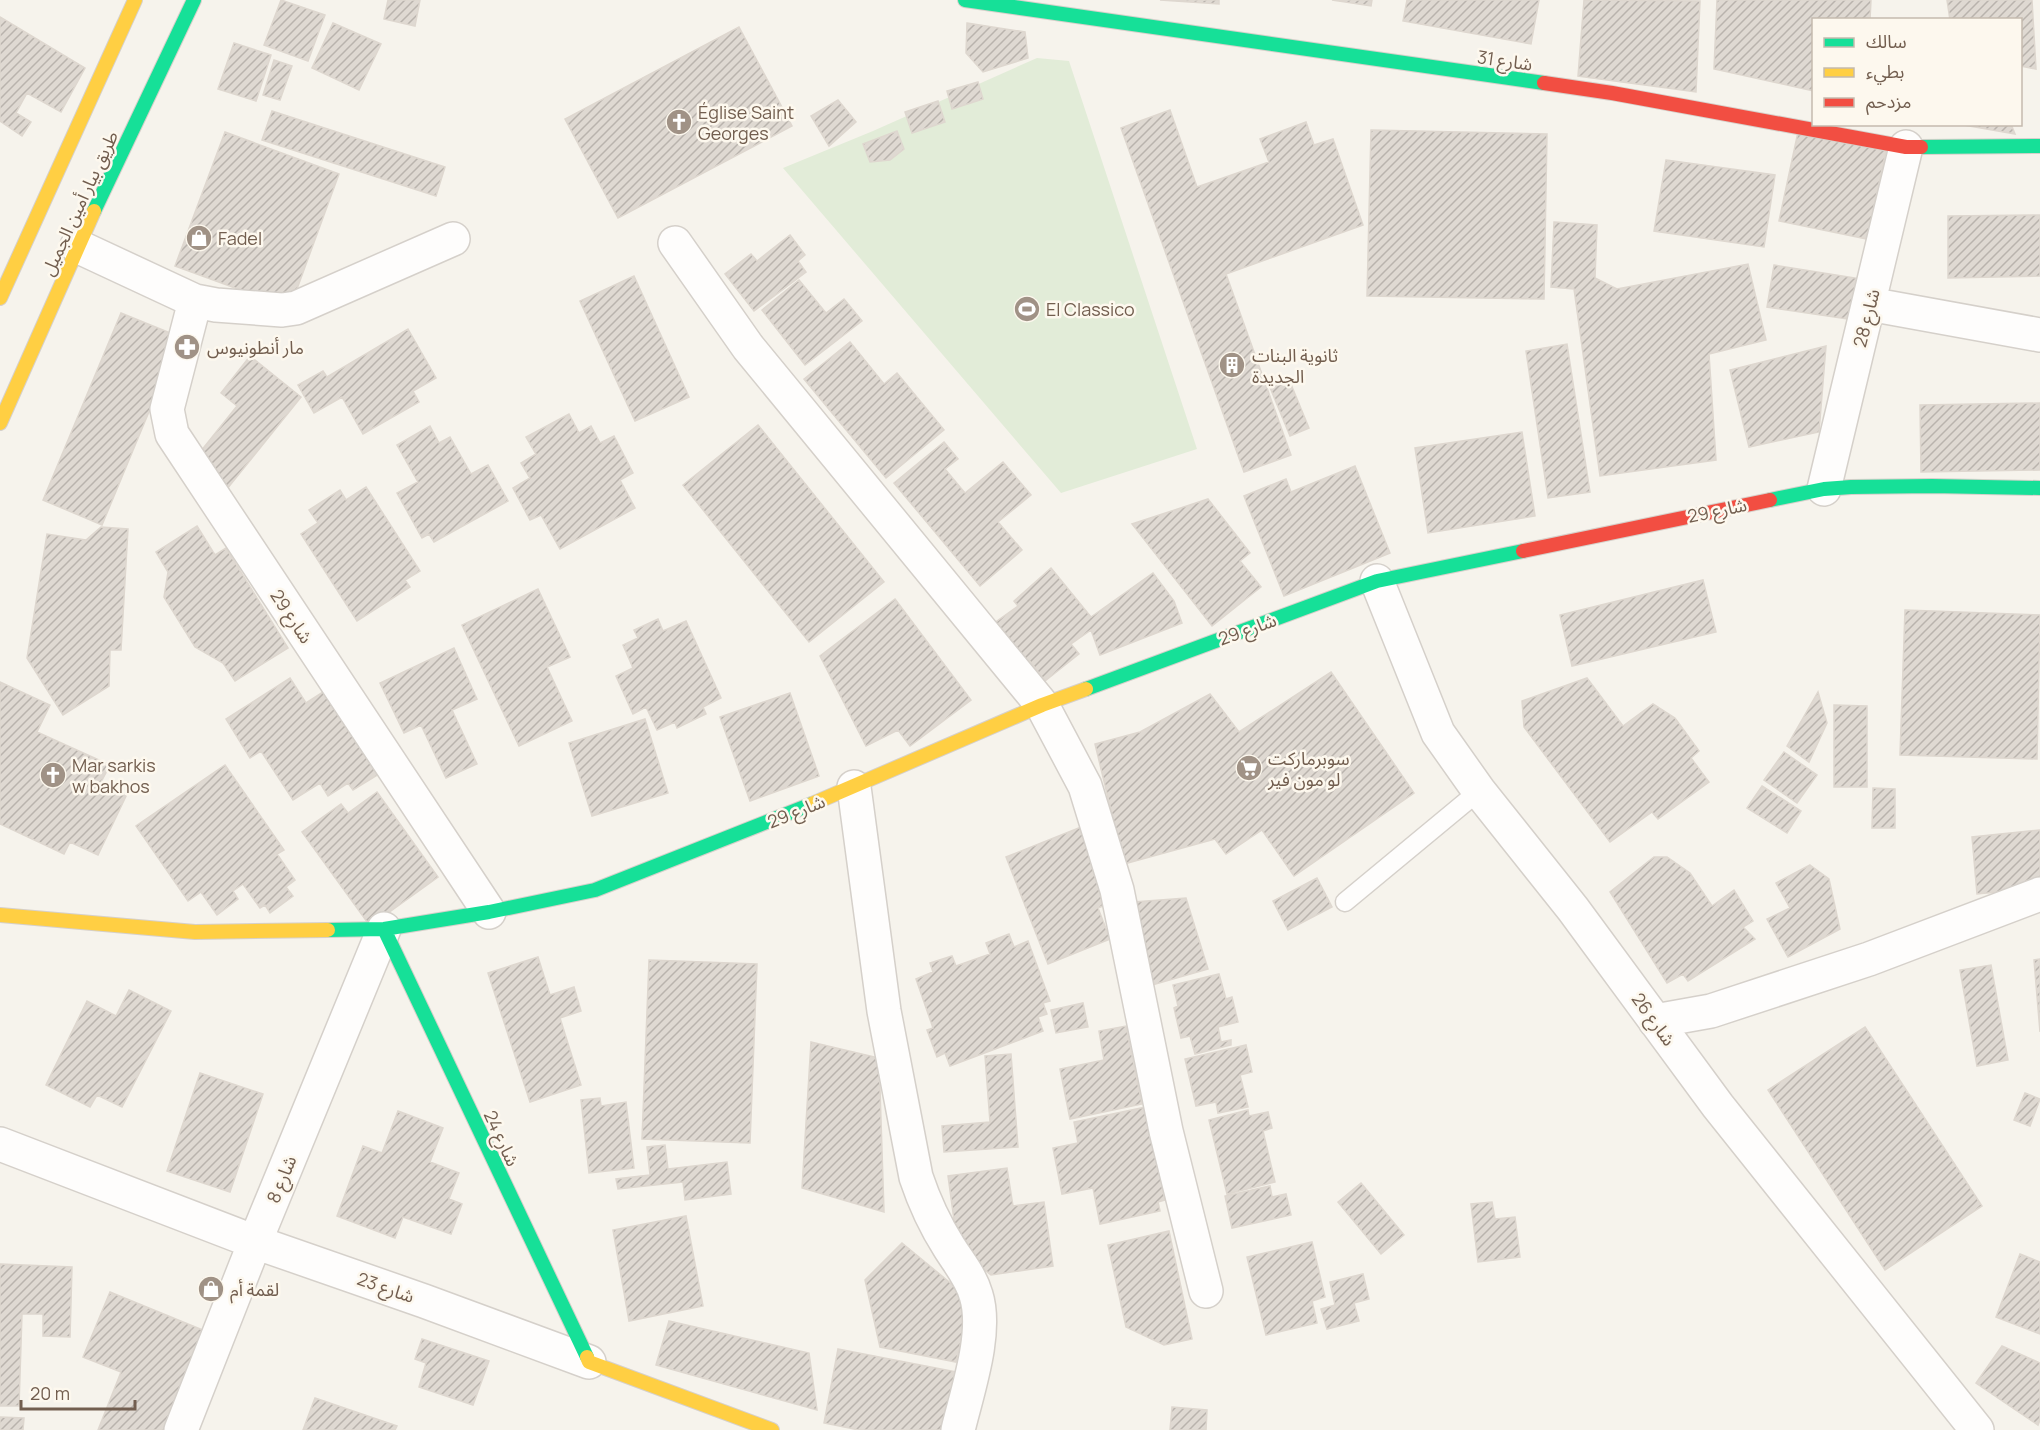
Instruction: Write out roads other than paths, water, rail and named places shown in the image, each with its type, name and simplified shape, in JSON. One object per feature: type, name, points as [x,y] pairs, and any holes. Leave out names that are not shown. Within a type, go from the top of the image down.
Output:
[{"type":"street","name":"طريق بيار أمين الجميل","points":[[0,298],[135,0]]},
{"type":"street","name":"طريق بيار أمين الجميل","points":[[0,423],[77,246],[194,0]]},
{"type":"street","name":"شارع 31","points":[[965,0],[1612,93],[1906,147],[2040,146]]},
{"type":"street","name":"شارع 28","points":[[1824,489],[1906,147]]},
{"type":"street","points":[[77,246],[195,301],[216,305],[296,309],[453,239]]},
{"type":"street","points":[[675,243],[748,347],[1042,705],[1085,786],[1117,890],[1166,1131],[1206,1291]]},
{"type":"street","name":"شارع 29","points":[[195,301],[167,409],[172,434],[489,912]]},
{"type":"street","points":[[1869,304],[2040,335]]},
{"type":"street","name":"شارع 29","points":[[0,915],[195,932],[384,929],[489,912],[596,890],[647,872],[854,787],[1042,705],[1377,581],[1824,489],[1941,485],[2040,488]]},
{"type":"street","name":"شارع 26","points":[[1377,581],[1438,733],[1479,791],[1573,909],[1718,1106],[1977,1430]]},
{"type":"street","points":[[854,787],[884,1011],[916,1177],[937,1226],[963,1267],[977,1297],[979,1316],[977,1357],[958,1430]]},
{"type":"street","points":[[1655,1021],[1722,1007],[1869,959],[2040,894]]},
{"type":"street","name":"شارع 8","points":[[181,1430],[255,1242],[384,929]]},
{"type":"street","name":"شارع 24","points":[[384,929],[589,1362]]},
{"type":"street","name":"شارع 23","points":[[0,1144],[255,1242],[424,1300],[772,1430]]},
{"type":"lane","points":[[1345,902],[1479,791]]},
{"type":"place","name":"Église Saint Georges","points":[[679,122]]},
{"type":"place","name":"Fadel","points":[[199,238]]},
{"type":"place","name":"El Classico","points":[[1027,309]]},
{"type":"place","name":"مار أنطونيوس","points":[[187,347]]},
{"type":"place","name":"ثانوية البنات الجديدة","points":[[1232,365]]},
{"type":"place","name":"سوبرماركت لو مون فير","points":[[1249,768]]},
{"type":"place","name":"Mar sarkis w bakhos","points":[[53,775]]},
{"type":"place","name":"لقمة أم","points":[[211,1289]]}]
